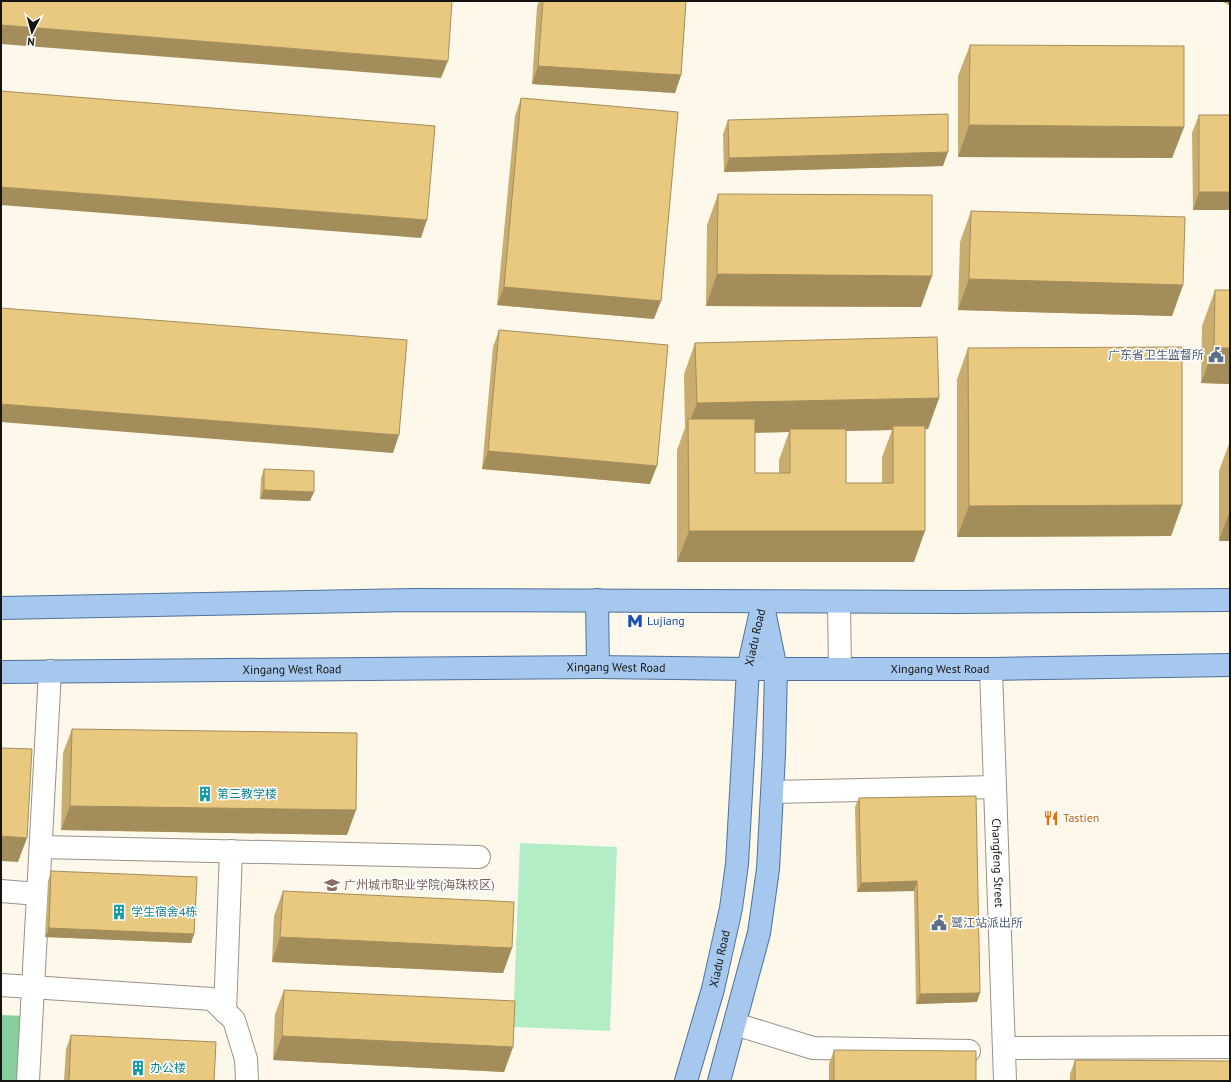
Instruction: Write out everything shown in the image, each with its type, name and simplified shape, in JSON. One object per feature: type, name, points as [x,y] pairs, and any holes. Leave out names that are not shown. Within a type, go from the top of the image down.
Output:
[{"type":"main road","points":[[1,608],[413,600],[763,602],[1230,600]]},
{"type":"main road","points":[[597,600],[598,666]]},
{"type":"main road","name":"Xiadu Road","points":[[719,1081],[751,968],[764,901],[772,792],[776,669],[763,602]]},
{"type":"main road","name":"Xiadu Road","points":[[686,1081],[714,982],[732,901],[740,832],[748,669],[763,602]]},
{"type":"main road","name":"Xingang West Road","points":[[1,672],[598,666],[748,669],[991,669],[1230,664]]},
{"type":"street","points":[[839,602],[840,669]]},
{"type":"street","name":"Changfeng Street","points":[[991,669],[1005,1081]]},
{"type":"street","points":[[28,1081],[50,671]]},
{"type":"street","points":[[772,792],[995,787]]},
{"type":"street","points":[[41,847],[479,856]]},
{"type":"street","points":[[225,1012],[231,851]]},
{"type":"street","points":[[1,891],[38,894]]},
{"type":"street","points":[[1,985],[212,999],[234,1020],[246,1059],[247,1081]]},
{"type":"street","points":[[735,1024],[813,1048],[969,1051]]},
{"type":"street","points":[[1004,1048],[1230,1047]]},
{"type":"green space","points":[[520,843],[617,847],[610,1031],[513,1027]]},
{"type":"green space","points":[[1,1015],[25,1016],[21,1081],[1,1081]]},
{"type":"building","points":[[1,1],[452,1],[448,61],[1,25]]},
{"type":"building","points":[[543,1],[686,1],[681,75],[538,66]]},
{"type":"building","points":[[970,45],[1184,46],[1184,127],[969,125]]},
{"type":"building","points":[[1,91],[435,126],[427,220],[1,187]]},
{"type":"building","points":[[521,98],[678,112],[661,301],[504,287]]},
{"type":"building","points":[[948,114],[948,152],[729,158],[728,120]]},
{"type":"building","points":[[1199,115],[1230,115],[1230,192],[1199,192]]},
{"type":"building","points":[[718,194],[932,195],[932,276],[717,274]]},
{"type":"building","points":[[971,211],[1185,217],[1183,285],[969,279]]},
{"type":"building","points":[[1215,290],[1230,290],[1230,348],[1214,348]]},
{"type":"building","points":[[1,308],[407,340],[399,435],[1,404]]},
{"type":"building","points":[[499,330],[668,345],[657,466],[488,451]]},
{"type":"building","points":[[937,337],[939,398],[697,403],[695,343]]},
{"type":"building","points":[[1182,347],[1182,505],[969,506],[968,348]]},
{"type":"building","points":[[688,419],[755,419],[755,473],[790,473],[790,429],[846,429],[846,483],[893,483],[893,426],[925,426],[925,531],[689,531]]},
{"type":"building","points":[[264,469],[314,471],[314,492],[264,490]]},
{"type":"building","name":"第三教学楼","points":[[72,729],[357,733],[356,810],[70,806]]},
{"type":"building","points":[[1,748],[32,749],[27,838],[1,836]]},
{"type":"building","points":[[976,796],[980,993],[920,994],[917,881],[861,883],[859,798]]},
{"type":"building","name":"学生宿舍4栋","points":[[51,871],[197,877],[194,934],[49,928]]},
{"type":"building","points":[[283,891],[514,902],[512,948],[280,937]]},
{"type":"building","points":[[284,990],[515,1001],[513,1047],[282,1036]]},
{"type":"building","name":"办公楼","points":[[71,1035],[216,1042],[214,1081],[69,1081]]},
{"type":"building","points":[[834,1050],[976,1051],[976,1081],[834,1081]]},
{"type":"building","points":[[1075,1060],[1230,1061],[1230,1081],[1075,1081]]},
{"type":"place","name":"广东省卫生监督所","points":[[1216,355]]},
{"type":"place","name":"Lujiang","points":[[635,621]]},
{"type":"place","name":"第三教学楼","points":[[205,794]]},
{"type":"place","name":"Tastien","points":[[1051,818]]},
{"type":"place","name":"广州城市职业学院(海珠校区)","points":[[332,885]]},
{"type":"place","name":"学生宿舍4栋","points":[[119,912]]},
{"type":"place","name":"鹭江站派出所","points":[[939,923]]},
{"type":"place","name":"办公楼","points":[[138,1068]]}]
